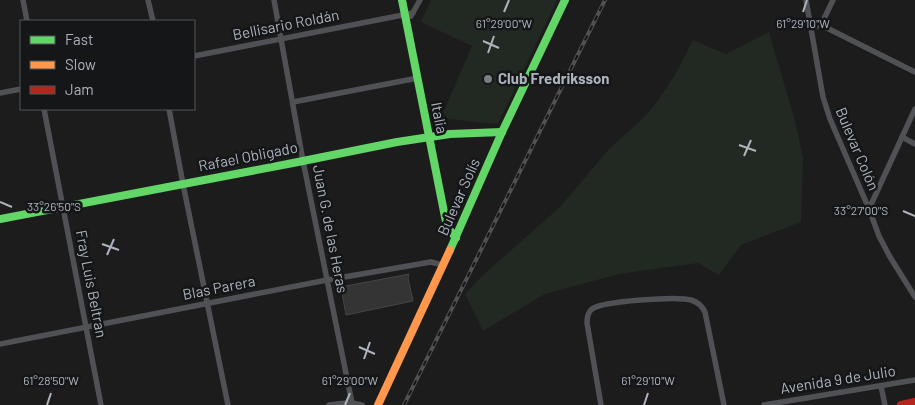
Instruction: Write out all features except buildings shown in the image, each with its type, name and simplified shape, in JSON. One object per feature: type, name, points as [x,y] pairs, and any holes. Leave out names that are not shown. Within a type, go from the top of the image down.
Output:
[{"type":"main road","name":"Italia","points":[[402,0],[408,17],[446,222],[456,238]]},
{"type":"main road","name":"Bulevar Solís","points":[[378,405],[456,238],[502,132],[565,0]]},
{"type":"main road","name":"Rafael Obligado","points":[[0,218],[429,136],[502,132]]},
{"type":"main road","points":[[901,405],[915,402]]},
{"type":"street","points":[[23,0],[27,20]]},
{"type":"street","points":[[148,0],[153,20]]},
{"type":"street","name":"Juan G. de las Heras","points":[[274,0],[303,161],[352,402]]},
{"type":"street","points":[[408,17],[420,0]]},
{"type":"street","name":"Bulevar Colón","points":[[806,0],[823,97],[830,119],[879,236],[890,257],[914,293]]},
{"type":"street","points":[[821,26],[833,0]]},
{"type":"street","name":"Bellisario Roldán","points":[[195,56],[408,17]]},
{"type":"street","points":[[811,27],[821,26],[915,72]]},
{"type":"street","points":[[293,102],[418,78]]},
{"type":"street","points":[[0,93],[20,89]]},
{"type":"street","points":[[869,209],[915,109]]},
{"type":"street","name":"Fray Luis Beltran","points":[[44,110],[101,405]]},
{"type":"street","points":[[169,110],[228,405]]},
{"type":"street","points":[[902,137],[915,144]]},
{"type":"street","name":"Blas Parera","points":[[0,344],[327,280],[431,262],[443,266]]},
{"type":"street","points":[[602,405],[587,323],[588,313],[601,305],[658,299],[690,299],[702,306],[705,312],[724,405]]},
{"type":"street","name":"Avenida 9 de Julio","points":[[764,405],[915,380]]},
{"type":"street","points":[[881,386],[885,405]]},
{"type":"street","points":[[329,405],[352,402],[362,405]]},
{"type":"shaded area","name":"Club Fredriksson","points":[[431,0],[557,0],[498,124],[448,119],[443,113],[472,46],[421,22]]},
{"type":"shaded area","points":[[769,32],[795,121],[803,158],[801,222],[741,245],[719,275],[698,263],[619,274],[545,294],[483,331],[465,294],[483,275],[560,207],[610,148],[654,106],[675,75],[693,40],[726,54]]},
{"type":"railway","points":[[404,405],[605,0]]},
{"type":"traffic: fast","points":[[402,0],[446,222],[456,238]]},
{"type":"traffic: fast","points":[[450,250],[502,132],[565,0]]},
{"type":"traffic: fast","points":[[0,219],[397,142],[450,134],[502,132]]},
{"type":"traffic: slow","points":[[378,405],[450,250]]},
{"type":"traffic: jam","points":[[901,405],[915,402]]},
{"type":"place","name":"Club Fredriksson","points":[[488,79]]}]
